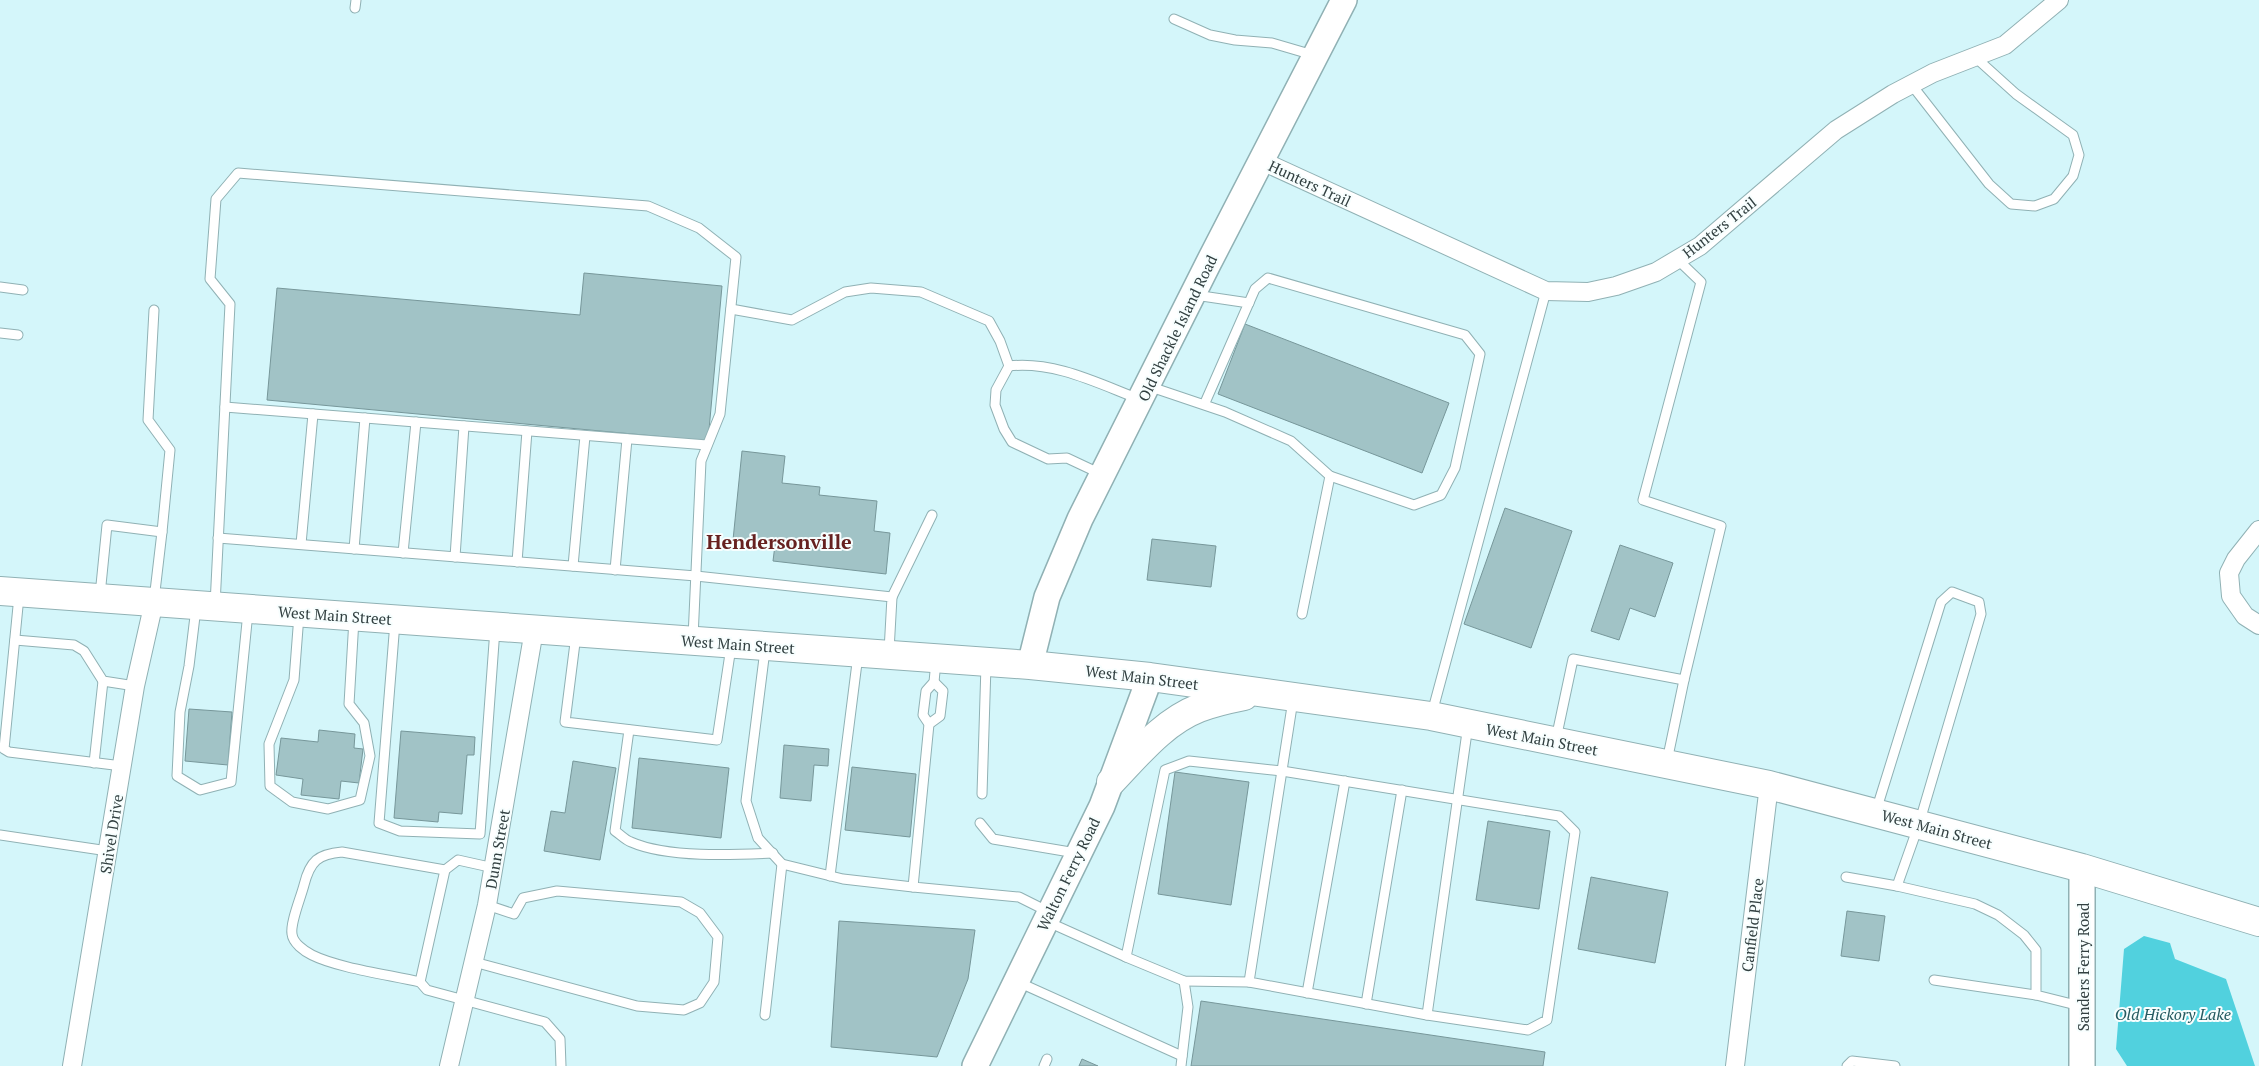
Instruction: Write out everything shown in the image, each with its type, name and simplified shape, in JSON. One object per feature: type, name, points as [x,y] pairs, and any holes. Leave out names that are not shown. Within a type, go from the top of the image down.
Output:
[{"type":"main road","name":"West Main Street","points":[[10,592],[889,655],[935,670],[986,662],[1030,665],[1150,677],[1431,716],[1769,785],[2082,868],[2259,922]]},
{"type":"main road","points":[[1111,782],[1156,736],[1186,714],[1215,702],[1262,692]]},
{"type":"street","name":"Old Shackle Island Road","points":[[1030,665],[1047,598],[1080,519],[1344,0]]},
{"type":"street","name":"Hunters Trail","points":[[1262,161],[1546,291],[1588,292],[1616,286],[1656,272],[1700,246],[1836,130],[1911,84],[1933,73],[2005,44],[2059,0]]},
{"type":"street","points":[[2259,530],[2236,559],[2229,573],[2231,596],[2245,616],[2259,625]]},
{"type":"street","name":"Shivel Drive","points":[[77,1065],[108,851],[135,686],[154,602]]},
{"type":"street","name":"Dunn Street","points":[[449,1066],[487,905],[534,630]]},
{"type":"street","name":"Walton Ferry Road","points":[[974,1066],[1078,854],[1111,782],[1150,677]]},
{"type":"street","name":"Canfield Place","points":[[1735,1066],[1769,785]]},
{"type":"street","name":"Sanders Ferry Road","points":[[2082,868],[2082,1066]]},
{"type":"lane","points":[[1174,19],[1210,34],[1235,40],[1272,43],[1316,56]]},
{"type":"lane","points":[[1911,84],[1989,184],[2011,204],[2035,206],[2054,200],[2073,176],[2079,155],[2073,135],[2016,94],[1975,57]]},
{"type":"lane","points":[[248,608],[231,782],[200,790],[177,776],[180,712],[189,666],[206,605],[218,538],[230,304],[210,279],[216,199],[238,174],[648,206],[699,228],[736,257],[720,414],[701,461],[693,641]]},
{"type":"lane","points":[[1666,764],[1721,526],[1643,500],[1701,282],[1677,259]]},
{"type":"lane","points":[[1010,366],[1022,364],[1064,370],[1145,393],[1204,405],[1291,441],[1330,476],[1414,504],[1441,495],[1455,468],[1480,354],[1465,335],[1268,278],[1255,288],[1204,405]]},
{"type":"lane","points":[[0,287],[24,290]]},
{"type":"lane","points":[[731,309],[792,320],[845,292],[871,288],[921,292],[989,321],[1000,341],[1010,366]]},
{"type":"lane","points":[[1431,716],[1546,291]]},
{"type":"lane","points":[[1193,294],[1249,303]]},
{"type":"lane","points":[[154,310],[148,420],[170,450],[154,602]]},
{"type":"lane","points":[[0,333],[18,335]]},
{"type":"lane","points":[[1010,366],[996,390],[995,405],[1004,429],[1012,442],[1048,459],[1066,458],[1103,475]]},
{"type":"lane","points":[[225,407],[707,445]]},
{"type":"lane","points":[[301,544],[313,414]]},
{"type":"lane","points":[[354,549],[365,418]]},
{"type":"lane","points":[[403,553],[416,422]]},
{"type":"lane","points":[[454,557],[464,426]]},
{"type":"lane","points":[[517,562],[527,431]]},
{"type":"lane","points":[[573,566],[585,436]]},
{"type":"lane","points":[[615,570],[627,439]]},
{"type":"lane","points":[[1302,614],[1330,476]]},
{"type":"lane","points":[[889,655],[892,598],[932,515]]},
{"type":"lane","points":[[100,598],[107,525],[162,532]]},
{"type":"lane","points":[[218,538],[696,576],[892,598]]},
{"type":"lane","points":[[10,592],[16,640],[4,749],[9,752],[122,766]]},
{"type":"lane","points":[[1876,813],[1940,602],[1952,592],[1979,602],[1981,614],[1919,824],[1897,886]]},
{"type":"lane","points":[[299,612],[294,680],[269,744],[270,786],[292,802],[328,809],[360,800],[370,756],[364,722],[349,704],[354,616]]},
{"type":"lane","points":[[396,619],[379,823],[400,831],[480,834],[495,627]]},
{"type":"lane","points":[[576,632],[565,722],[717,740],[731,644]]},
{"type":"lane","points":[[16,640],[74,646],[84,651],[103,681],[94,763]]},
{"type":"lane","points":[[765,646],[746,801],[758,838],[782,864],[843,879],[1019,897],[1048,916],[1126,957],[1184,981],[1250,982],[1428,1015],[1528,1030],[1547,1020],[1575,832],[1559,816],[1458,798],[1282,771],[1189,762],[1166,770],[1126,957]]},
{"type":"lane","points":[[830,876],[858,653]]},
{"type":"lane","points":[[1556,742],[1573,659],[1684,680]]},
{"type":"lane","points":[[982,794],[986,662]]},
{"type":"lane","points":[[913,887],[929,724],[923,715],[926,691],[935,670]]},
{"type":"lane","points":[[929,724],[940,716],[943,691],[935,670]]},
{"type":"lane","points":[[103,681],[135,686]]},
{"type":"lane","points":[[1250,982],[1293,697]]},
{"type":"lane","points":[[1428,1015],[1468,724]]},
{"type":"lane","points":[[629,730],[615,831],[630,842],[662,850],[721,856],[773,853]]},
{"type":"lane","points":[[1307,993],[1345,781]]},
{"type":"lane","points":[[1366,1004],[1402,790]]},
{"type":"lane","points":[[980,823],[993,839],[1078,854]]},
{"type":"lane","points":[[0,835],[108,851]]},
{"type":"lane","points":[[445,870],[342,852],[328,853],[312,862],[306,876],[292,932],[295,943],[312,955],[344,965],[420,982],[427,990],[545,1022],[560,1038],[562,1066]]},
{"type":"lane","points":[[420,982],[445,870],[458,860],[494,868]]},
{"type":"lane","points":[[765,1015],[782,864]]},
{"type":"lane","points":[[1846,877],[1897,886],[1975,904],[1998,915],[2018,930],[2036,950],[2036,995]]},
{"type":"lane","points":[[474,962],[637,1006],[684,1010],[700,1003],[714,982],[718,937],[700,913],[681,902],[557,891],[523,898],[514,914],[487,905]]},
{"type":"lane","points":[[1934,980],[2036,995],[2083,1006]]},
{"type":"lane","points":[[1016,981],[1181,1061],[1188,1008],[1184,981]]},
{"type":"lane","points":[[1847,1066],[1852,1061],[1895,1066]]},
{"type":"water","name":"Old Hickory Lake","points":[[2144,936],[2170,943],[2175,959],[2226,979],[2255,1066],[2127,1066],[2116,1049],[2124,949]]},
{"type":"building","points":[[584,273],[722,286],[708,441],[267,400],[277,288],[580,315]]},
{"type":"building","points":[[1245,324],[1449,403],[1422,473],[1218,394]]},
{"type":"building","points":[[742,451],[785,456],[782,483],[820,487],[819,495],[877,501],[874,531],[890,533],[886,574],[773,561],[775,545],[733,540]]},
{"type":"building","points":[[1505,508],[1572,531],[1531,648],[1464,624]]},
{"type":"building","points":[[1152,539],[1216,546],[1211,587],[1147,580]]},
{"type":"building","points":[[1620,545],[1673,563],[1655,617],[1630,608],[1619,640],[1591,631]]},
{"type":"building","points":[[189,709],[232,712],[228,765],[185,761]]},
{"type":"building","points":[[319,730],[355,734],[354,748],[363,749],[359,783],[341,781],[339,799],[301,795],[303,779],[276,775],[281,738],[318,742]]},
{"type":"building","points":[[401,731],[475,737],[474,755],[467,755],[462,814],[439,812],[438,822],[394,818]]},
{"type":"building","points":[[784,745],[829,749],[828,766],[814,765],[811,801],[780,798]]},
{"type":"building","points":[[639,758],[729,768],[721,838],[632,828]]},
{"type":"building","points":[[573,761],[616,768],[600,860],[544,851],[551,811],[565,813]]},
{"type":"building","points":[[852,767],[916,774],[910,837],[845,830]]},
{"type":"building","points":[[1175,772],[1249,782],[1231,905],[1158,894]]},
{"type":"building","points":[[1488,821],[1550,831],[1539,909],[1476,900]]},
{"type":"building","points":[[1591,877],[1668,892],[1655,963],[1578,949]]},
{"type":"building","points":[[1847,911],[1885,916],[1879,961],[1841,956]]},
{"type":"building","points":[[839,921],[975,930],[968,979],[937,1057],[831,1047]]},
{"type":"building","points":[[1201,1001],[1545,1052],[1543,1066],[1191,1066]]},
{"type":"building","points":[[1082,1059],[1098,1066],[1079,1066]]},
{"type":"district","name":"Hendersonville","points":[[779,541]]}]
